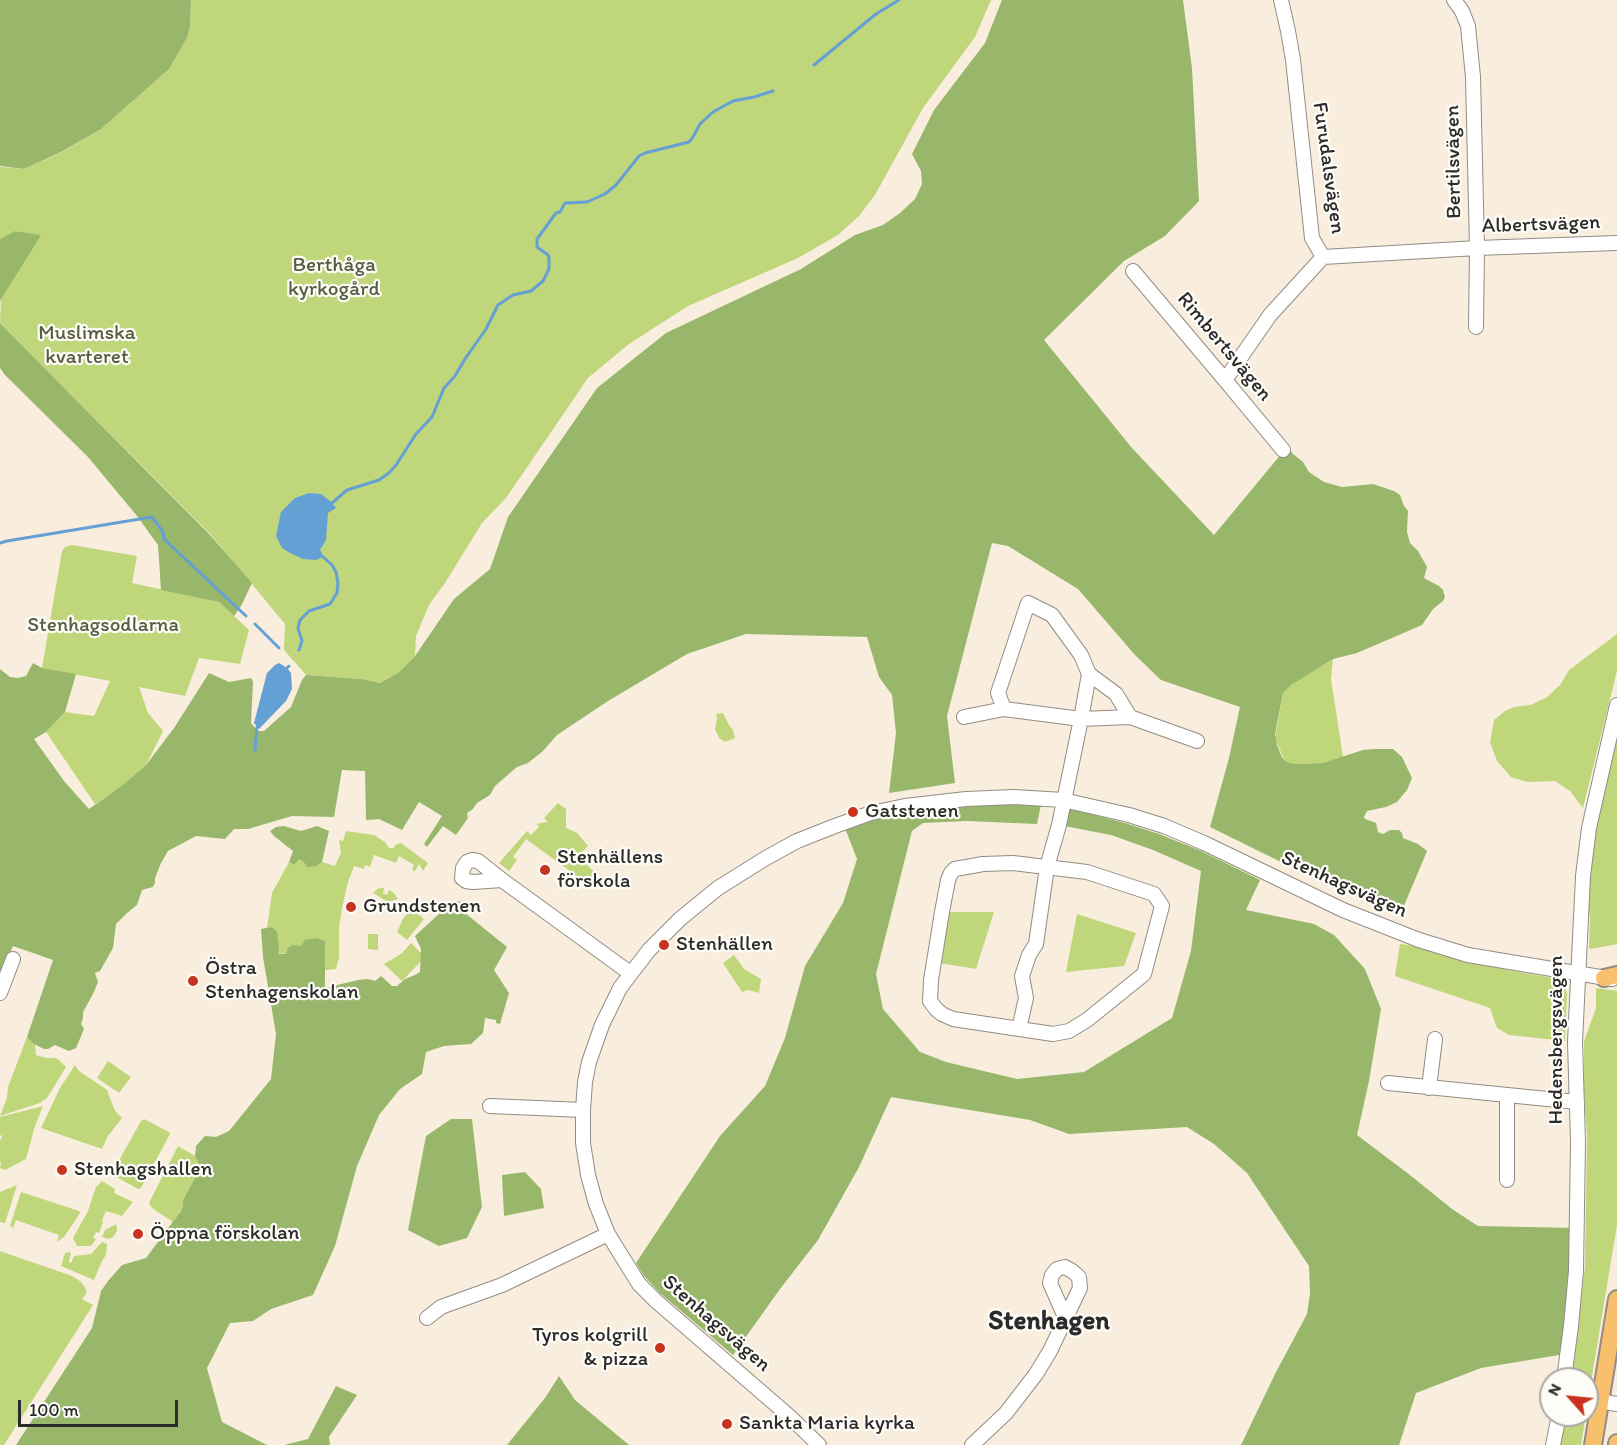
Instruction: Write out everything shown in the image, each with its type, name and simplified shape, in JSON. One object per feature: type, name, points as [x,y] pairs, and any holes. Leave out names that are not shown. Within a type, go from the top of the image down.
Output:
[{"type":"main road","points":[[1593,1445],[1617,1299]]},
{"type":"street","name":"Furudalsvägen","points":[[1226,380],[1270,315],[1323,257],[1312,238],[1293,60],[1281,0]]},
{"type":"street","name":"Bertilsvägen","points":[[1454,0],[1462,11],[1468,26],[1473,77],[1477,248],[1476,327]]},
{"type":"street","name":"Albertsvägen","points":[[1323,257],[1617,243]]},
{"type":"street","name":"Rimbertsvägen","points":[[1133,271],[1283,450]]},
{"type":"street","points":[[1004,710],[998,693],[1028,603],[1052,615],[1081,655],[1089,674],[1116,694],[1130,717]]},
{"type":"street","points":[[1019,1029],[1026,998],[1022,976],[1029,955],[1036,944],[1047,867],[1059,825],[1089,674]]},
{"type":"street","name":"Hedensbergsvägen","points":[[1566,1367],[1576,1271],[1578,1142],[1575,1042],[1583,876],[1589,828],[1617,705]]},
{"type":"street","points":[[964,717],[1004,710],[1081,719],[1130,717],[1197,741]]},
{"type":"street","name":"Stenhagsvägen","points":[[810,1442],[789,1416],[639,1284],[608,1234],[588,1175],[583,1143],[585,1082],[595,1042],[620,988],[630,973],[662,937],[714,891],[739,874],[797,841],[871,813],[905,806],[966,799],[1014,797],[1063,800],[1129,815],[1164,826],[1343,910],[1419,940],[1468,956],[1577,974],[1613,977]]},
{"type":"street","points":[[1013,863],[1047,867],[1087,872],[1154,894],[1162,906],[1144,974],[1086,1020],[1068,1031],[1053,1034],[953,1020],[942,1014],[930,1001],[931,980],[948,880],[955,869],[983,864],[1013,863]]},
{"type":"street","points":[[502,880],[630,973]]},
{"type":"street","points":[[0,993],[14,959]]},
{"type":"street","points":[[1429,1088],[1435,1039]]},
{"type":"street","points":[[1388,1083],[1576,1102]]},
{"type":"street","points":[[1507,1096],[1507,1180]]},
{"type":"street","points":[[490,1106],[583,1110]]},
{"type":"street","points":[[427,1318],[441,1307],[502,1285],[608,1234]]},
{"type":"street","points":[[972,1445],[1006,1413],[1026,1388],[1050,1351],[1065,1317]]},
{"type":"street","points":[[1600,1401],[1617,1404]]},
{"type":"street","points":[[1553,1445],[1557,1427]]},
{"type":"green space","points":[[0,0],[191,0],[190,27],[187,38],[169,69],[101,129],[63,151],[24,169],[0,166]]},
{"type":"green space","name":"Berthåga kyrkogård","points":[[191,0],[991,0],[975,37],[923,108],[875,195],[859,216],[838,235],[798,258],[688,306],[629,344],[588,378],[506,498],[482,523],[429,605],[416,636],[415,656],[398,673],[380,683],[362,679],[306,675],[284,650],[285,624],[212,536],[0,323],[1,299],[40,235],[15,231],[0,239],[0,167],[24,169],[64,151],[101,129],[169,69],[187,38],[190,27]]},
{"type":"green space","points":[[1002,0],[1183,0],[1192,68],[1199,201],[1165,236],[1124,261],[1044,340],[1132,448],[1214,535],[1287,447],[1303,462],[1309,472],[1324,482],[1342,487],[1373,484],[1400,495],[1408,511],[1407,532],[1410,543],[1418,551],[1427,567],[1424,578],[1439,586],[1445,597],[1422,625],[1357,653],[1333,659],[1291,685],[1283,693],[1275,734],[1282,757],[1294,764],[1323,763],[1363,750],[1375,749],[1393,749],[1402,757],[1412,778],[1407,790],[1397,802],[1367,811],[1364,817],[1376,823],[1378,832],[1383,834],[1390,830],[1399,830],[1403,838],[1418,844],[1427,851],[1401,913],[1281,862],[1210,827],[1240,707],[1161,680],[1135,655],[1078,589],[1008,546],[992,543],[947,716],[955,783],[889,793],[896,733],[892,695],[879,677],[867,637],[746,634],[687,654],[608,701],[557,735],[543,751],[528,763],[517,767],[495,786],[490,795],[477,803],[467,813],[468,818],[456,835],[443,826],[427,847],[424,844],[442,816],[419,802],[402,830],[379,819],[366,820],[365,771],[342,770],[334,817],[292,816],[248,829],[234,829],[225,839],[196,836],[168,851],[161,863],[153,887],[142,890],[137,905],[116,924],[113,948],[100,971],[95,973],[98,982],[83,1012],[81,1024],[84,1029],[76,1048],[69,1051],[55,1045],[44,1049],[27,1037],[53,960],[13,946],[0,976],[0,669],[10,677],[18,678],[26,676],[33,663],[42,668],[76,674],[65,712],[46,732],[34,739],[64,781],[89,809],[146,765],[174,728],[209,673],[229,682],[251,678],[253,682],[251,723],[258,731],[264,731],[291,707],[306,675],[362,679],[380,683],[398,673],[415,656],[454,599],[490,569],[508,517],[597,388],[666,333],[801,269],[855,235],[883,225],[915,199],[922,184],[921,171],[912,154],[934,110],[985,43]]},
{"type":"green space","points":[[15,231],[41,235],[0,301],[0,239]]},
{"type":"green space","points":[[0,323],[211,536],[252,583],[234,616],[219,602],[161,590],[158,545],[137,516],[88,457],[0,368]]},
{"type":"green space","name":"Stenhagsodlarna","points":[[72,545],[137,556],[132,583],[219,602],[249,630],[240,664],[199,658],[185,696],[139,687],[148,713],[163,731],[146,765],[95,804],[46,732],[65,712],[94,716],[110,681],[42,668],[62,551],[65,547]]},
{"type":"green space","points":[[1617,634],[1617,671],[1583,808],[1570,791],[1555,781],[1527,782],[1511,777],[1497,761],[1490,742],[1494,720],[1514,707],[1530,705],[1546,698],[1560,685],[1569,670]]},
{"type":"green space","points":[[1333,659],[1331,679],[1343,757],[1323,763],[1294,764],[1287,762],[1275,738],[1283,693],[1295,682]]},
{"type":"green space","points":[[723,713],[735,738],[725,742],[719,738],[715,729],[716,714]]},
{"type":"green space","points":[[1617,728],[1617,944],[1591,949],[1589,948],[1590,915],[1586,900],[1594,830]]},
{"type":"green space","points":[[558,803],[566,809],[566,828],[577,833],[588,846],[582,852],[585,856],[582,860],[598,876],[598,881],[592,887],[526,839],[513,857],[517,860],[509,871],[499,863],[527,831],[531,835],[539,827],[537,824],[548,822],[544,818]]},
{"type":"green space","points":[[1008,803],[1041,805],[1037,824],[967,821],[923,823],[912,831],[876,974],[883,1009],[920,1052],[946,1062],[1017,1079],[1084,1072],[1172,1018],[1191,951],[1201,871],[1111,835],[1059,825],[1064,807],[1125,823],[1199,850],[1260,880],[1246,910],[1314,924],[1334,935],[1365,969],[1381,1009],[1357,1135],[1452,1209],[1478,1226],[1577,1228],[1565,1354],[1481,1368],[1416,1393],[1399,1445],[1241,1445],[1307,1314],[1310,1293],[1309,1266],[1247,1173],[1214,1144],[1187,1127],[1069,1134],[1030,1120],[891,1097],[859,1167],[818,1240],[733,1355],[660,1293],[644,1276],[636,1263],[720,1136],[765,1086],[785,1038],[805,966],[843,903],[857,859],[845,828],[884,816],[923,809]]},
{"type":"green space","points":[[284,826],[301,831],[317,826],[329,831],[322,862],[317,866],[307,867],[299,859],[294,865],[289,862],[293,851],[270,831]]},
{"type":"green space","points":[[346,831],[374,835],[385,842],[389,848],[394,848],[395,845],[401,843],[428,863],[423,871],[419,864],[415,871],[412,870],[414,865],[399,856],[396,863],[374,855],[370,867],[365,865],[364,869],[354,866],[342,908],[339,927],[339,958],[336,969],[325,970],[325,941],[299,947],[286,954],[278,953],[272,927],[267,928],[272,893],[289,862],[291,864],[299,859],[317,866],[322,862],[335,866],[341,853],[339,840],[343,841]]},
{"type":"green space","points":[[384,888],[383,893],[387,895],[389,890],[398,899],[388,902],[373,893],[377,889]]},
{"type":"green space","points":[[453,901],[468,902],[465,913],[507,947],[494,970],[509,993],[500,1024],[496,1023],[496,1020],[485,1018],[483,1033],[471,1044],[444,1046],[426,1052],[422,1074],[400,1089],[379,1115],[357,1166],[335,1246],[313,1295],[271,1309],[253,1321],[230,1323],[207,1368],[222,1422],[267,1445],[16,1445],[92,1328],[101,1291],[108,1281],[122,1265],[146,1258],[180,1212],[199,1164],[195,1156],[196,1146],[205,1136],[216,1137],[229,1131],[271,1079],[276,1034],[263,957],[261,929],[272,927],[277,932],[278,953],[280,954],[286,954],[292,945],[301,946],[305,940],[316,938],[325,941],[325,988],[358,980],[375,981],[381,976],[392,986],[397,986],[405,979],[420,972],[421,949],[415,936]]},
{"type":"green space","points":[[411,909],[424,919],[407,940],[397,932]]},
{"type":"green space","points":[[948,912],[994,912],[976,969],[939,963]]},
{"type":"green space","points":[[1077,914],[1136,933],[1124,966],[1066,972]]},
{"type":"green space","points":[[368,934],[378,934],[378,950],[368,949]]},
{"type":"green space","points":[[411,943],[425,957],[402,981],[384,964],[401,954]]},
{"type":"green space","points":[[1400,944],[1416,946],[1508,970],[1553,978],[1564,984],[1567,994],[1565,1041],[1509,1035],[1497,1028],[1490,1008],[1395,976]]},
{"type":"green space","points":[[734,955],[744,969],[761,979],[759,993],[748,990],[742,992],[723,963]]},
{"type":"green space","points":[[1596,988],[1617,991],[1617,1225],[1594,1367],[1572,1367],[1585,1267],[1587,1135],[1584,1041],[1596,1008]]},
{"type":"green space","points":[[27,1037],[35,1044],[36,1055],[55,1058],[66,1067],[47,1098],[40,1103],[0,1116],[7,1098],[8,1087]]},
{"type":"green space","points":[[108,1061],[131,1077],[119,1093],[97,1078]]},
{"type":"green space","points":[[75,1065],[79,1071],[107,1090],[115,1111],[122,1118],[108,1136],[102,1149],[41,1128],[60,1088]]},
{"type":"green space","points":[[43,1106],[26,1159],[5,1170],[0,1168],[2,1136],[0,1135],[0,1117]]},
{"type":"green space","points":[[144,1119],[170,1134],[141,1188],[138,1189],[112,1173]]},
{"type":"green space","points":[[451,1119],[472,1119],[482,1207],[467,1238],[439,1246],[408,1230],[426,1136]]},
{"type":"green space","points":[[178,1146],[195,1156],[199,1164],[196,1176],[183,1200],[183,1206],[173,1222],[152,1208],[149,1203]]},
{"type":"green space","points":[[525,1172],[541,1189],[544,1208],[504,1216],[502,1175]]},
{"type":"green space","points":[[102,1181],[115,1189],[114,1193],[133,1202],[122,1216],[106,1211],[99,1233],[96,1232],[93,1238],[96,1239],[91,1246],[77,1246],[73,1238],[88,1211],[96,1187]]},
{"type":"green space","points":[[17,1185],[5,1223],[0,1222],[0,1192]]},
{"type":"green space","points":[[21,1192],[80,1213],[64,1237],[57,1242],[59,1235],[16,1220],[13,1228],[10,1226]]},
{"type":"green space","points":[[116,1224],[117,1231],[113,1237],[109,1239],[102,1237],[105,1230]]},
{"type":"green space","points":[[102,1242],[107,1244],[106,1255],[94,1280],[61,1266],[65,1253],[71,1253],[69,1262],[71,1263],[74,1256],[91,1254]]},
{"type":"green space","points":[[0,1251],[72,1276],[86,1289],[86,1294],[82,1299],[93,1305],[4,1445],[0,1445]]},
{"type":"green space","points":[[559,1376],[575,1400],[629,1445],[507,1445],[545,1398]]},
{"type":"green space","points":[[336,1386],[357,1395],[329,1437],[330,1445],[284,1445],[308,1439]]},
{"type":"green space","points":[[1562,1427],[1584,1427],[1581,1445],[1560,1445]]},
{"type":"water","points":[[309,493],[321,494],[336,508],[328,513],[326,540],[320,550],[323,555],[316,560],[303,559],[290,553],[282,548],[276,536],[281,512],[295,498]]},
{"type":"water","points":[[279,663],[291,673],[292,689],[286,701],[259,729],[254,723],[267,673]]},
{"type":"waterway","points":[[814,65],[876,14],[899,0]]},
{"type":"waterway","points":[[332,503],[347,490],[379,480],[389,473],[416,434],[432,417],[444,388],[455,376],[486,329],[498,305],[513,295],[531,291],[543,281],[549,269],[549,258],[537,247],[537,239],[565,203],[587,202],[605,194],[616,185],[639,156],[689,142],[700,124],[713,112],[733,101],[773,91]]},
{"type":"waterway","points":[[0,543],[152,517],[163,532],[164,539],[246,616]]},
{"type":"waterway","points":[[299,650],[302,641],[298,628],[300,620],[309,611],[330,604],[337,593],[336,572],[322,556]]},
{"type":"waterway","points":[[255,624],[279,648]]},
{"type":"waterway","points":[[255,750],[257,727]]},
{"type":"place","name":"Gatstenen","points":[[853,812]]},
{"type":"place","name":"Stenhällens förskola","points":[[545,870]]},
{"type":"place","name":"Grundstenen","points":[[351,907]]},
{"type":"place","name":"Stenhällen","points":[[664,945]]},
{"type":"place","name":"Östra Stenhagenskolan","points":[[193,981]]},
{"type":"place","name":"Stenhagshallen","points":[[62,1170]]},
{"type":"place","name":"Öppna förskolan","points":[[138,1234]]},
{"type":"place","name":"Tyros kolgrill & pizza","points":[[660,1348]]},
{"type":"place","name":"Sankta Maria kyrka","points":[[727,1424]]},
{"type":"district","name":"Stenhagen","points":[[1049,1322]]},
{"type":"park label","name":"Muslimska kvarteret","points":[[87,346]]}]
